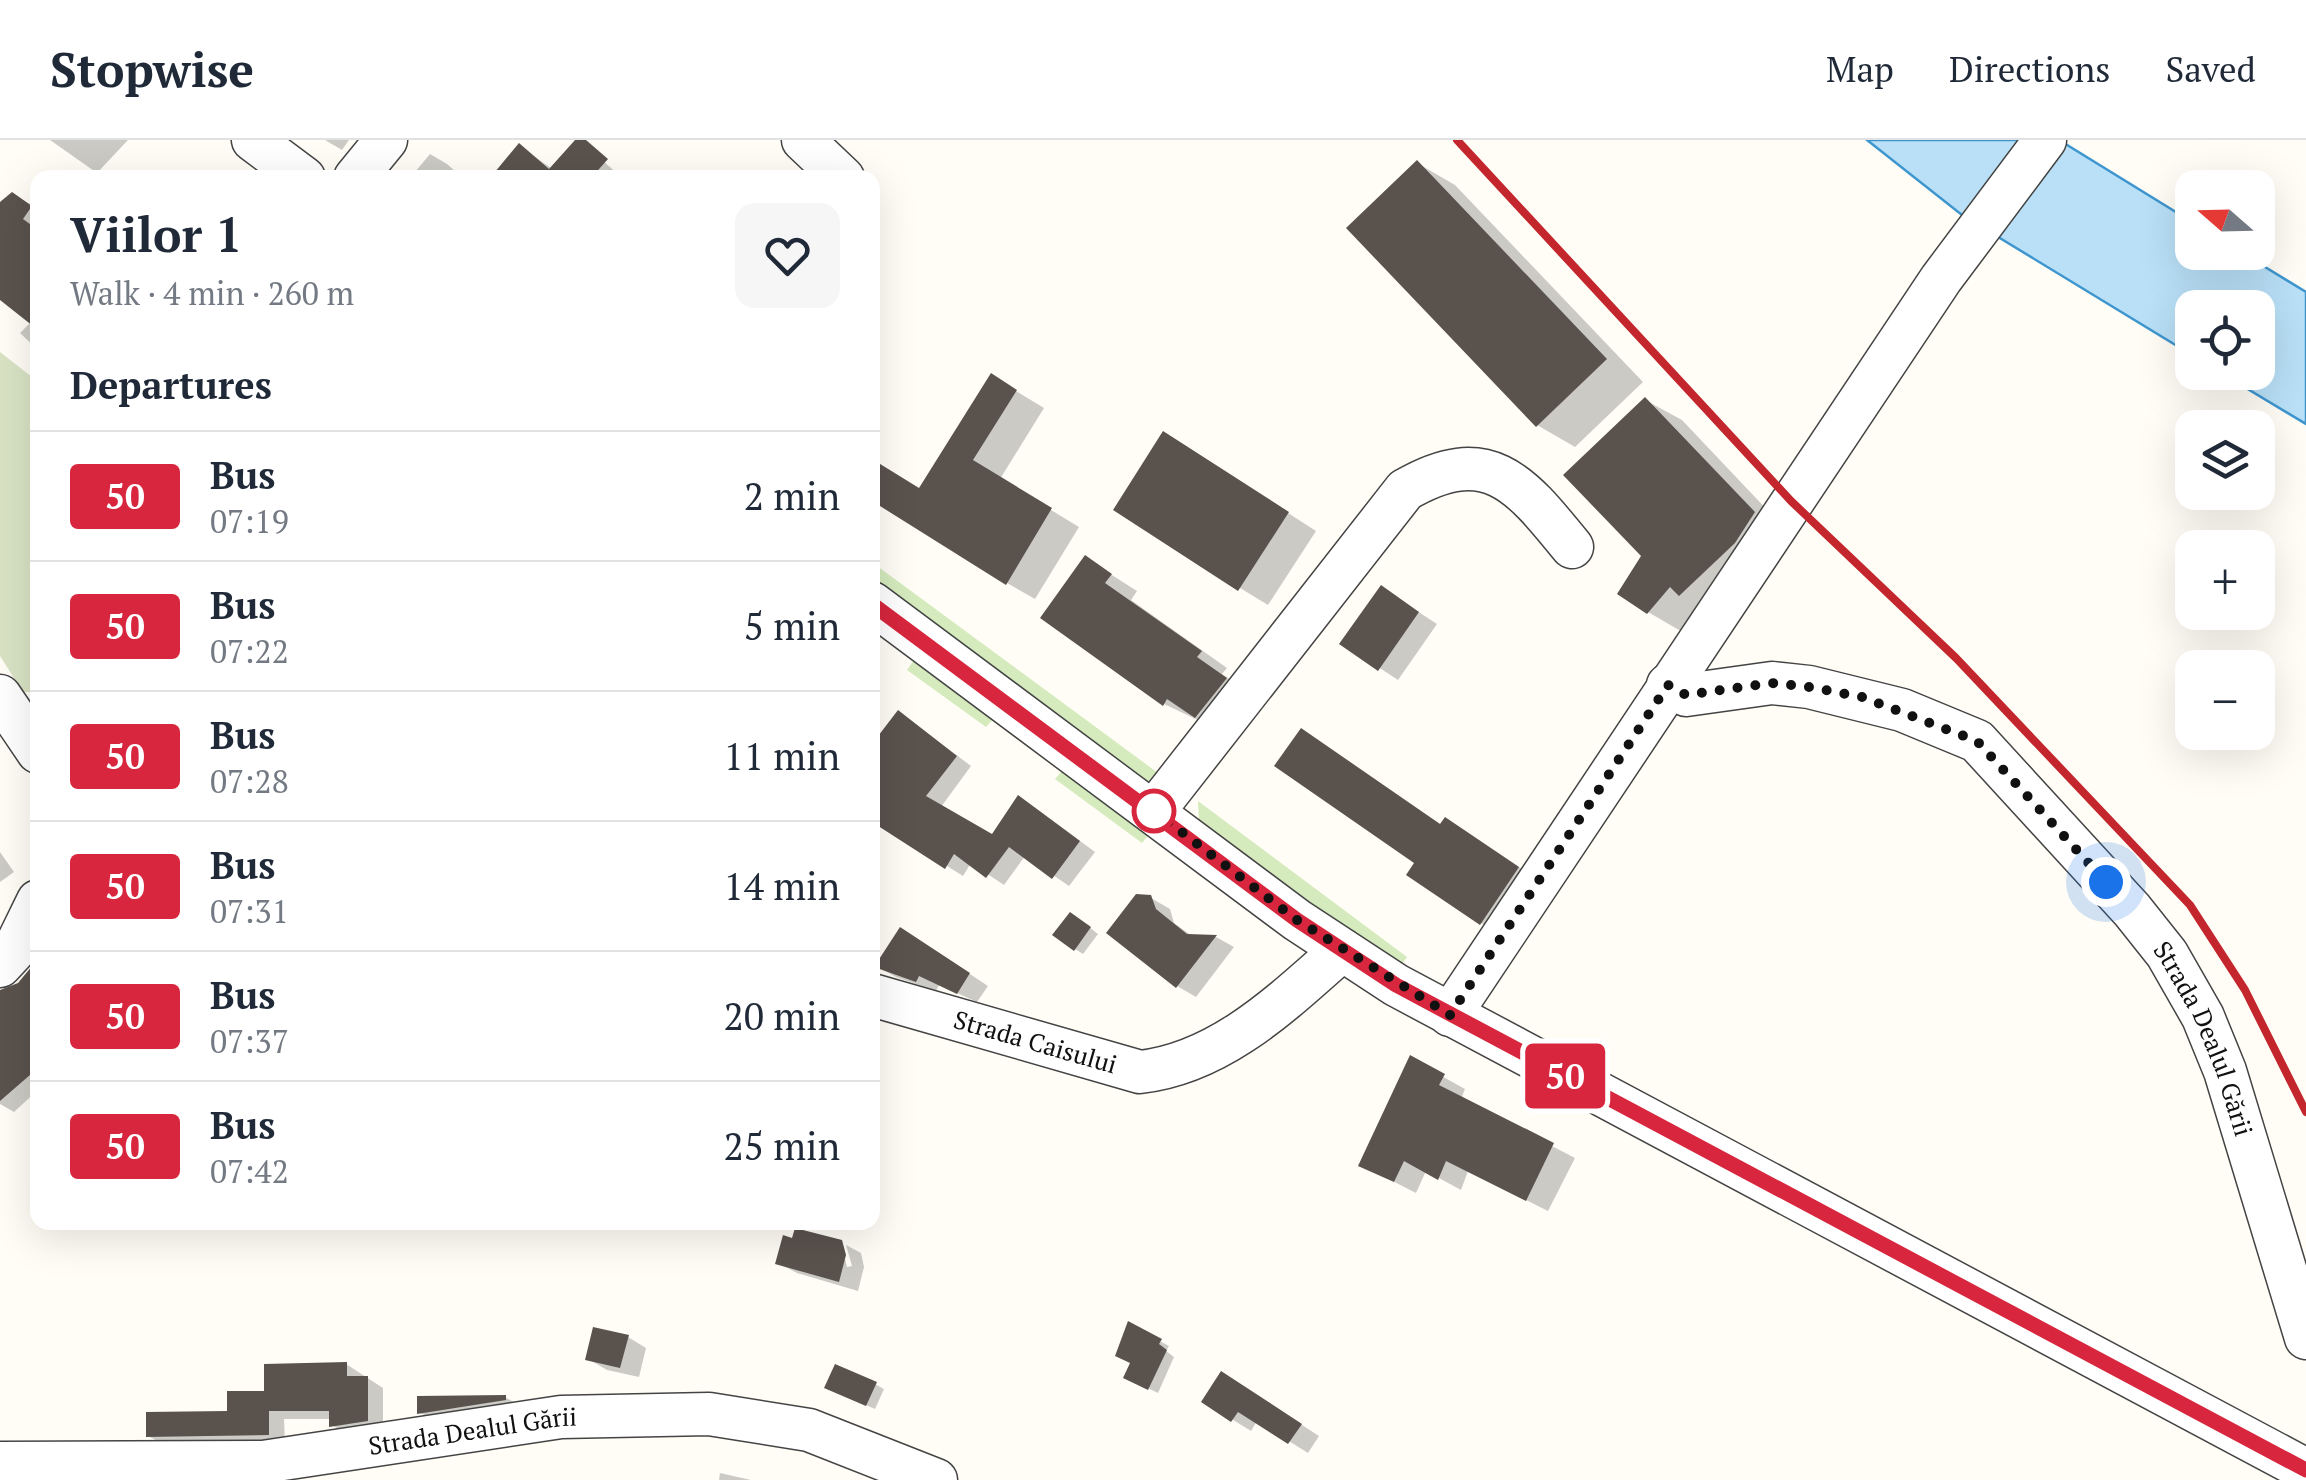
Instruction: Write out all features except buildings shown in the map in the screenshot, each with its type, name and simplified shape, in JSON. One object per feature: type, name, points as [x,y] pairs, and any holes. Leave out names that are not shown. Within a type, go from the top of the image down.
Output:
[{"type":"street","points":[[252,140],[293,170]]},
{"type":"street","points":[[361,170],[386,140]]},
{"type":"street","points":[[803,140],[835,170]]},
{"type":"street","points":[[1450,1015],[1941,279],[2044,140]]},
{"type":"street","points":[[1154,812],[1405,490],[1458,467],[1485,468],[1528,492],[1572,547]]},
{"type":"street","points":[[880,610],[1342,950],[1450,1015],[2306,1470]]},
{"type":"street","name":"Strada Dealul Gării","points":[[1668,685],[1686,695],[1772,683],[1809,687],[1862,697],[1977,741],[2132,910],[2167,954],[2204,1017],[2306,1338]]},
{"type":"street","points":[[0,696],[30,735]]},
{"type":"street","points":[[0,966],[13,952],[30,917]]},
{"type":"street","name":"Strada Caisului","points":[[880,997],[1140,1072],[1176,1068],[1262,1021],[1342,950]]},
{"type":"street","name":"Strada Dealul Gării","points":[[0,1463],[262,1462],[561,1417],[709,1414],[809,1430],[936,1480]]},
{"type":"green space","points":[[0,352],[30,376],[30,692],[23,692],[0,656]]},
{"type":"green space","points":[[880,568],[1158,773],[1154,788],[880,589]]},
{"type":"green space","points":[[914,660],[994,718],[986,727],[907,670]]},
{"type":"green space","points":[[1063,770],[1150,833],[1142,843],[1055,779]]},
{"type":"green space","points":[[1198,801],[1407,957],[1400,967],[1199,824]]},
{"type":"water","points":[[1867,140],[2059,140],[2175,212],[2175,270],[2270,270],[2306,292],[2306,424],[2249,390],[2275,390],[2275,290],[2175,290],[2175,345],[1962,215]]},
{"type":"railway","points":[[1457,140],[1791,501],[1956,658],[2190,905],[2245,990],[2306,1112]]},
{"type":"bus line","name":"50","points":[[880,610],[1297,920],[1396,985],[2306,1470]]},
{"type":"route","points":[[1154,811],[1297,920],[1450,1015],[1668,685],[1686,695],[1772,683],[1809,687],[1862,697],[1977,741],[2106,882]]}]
